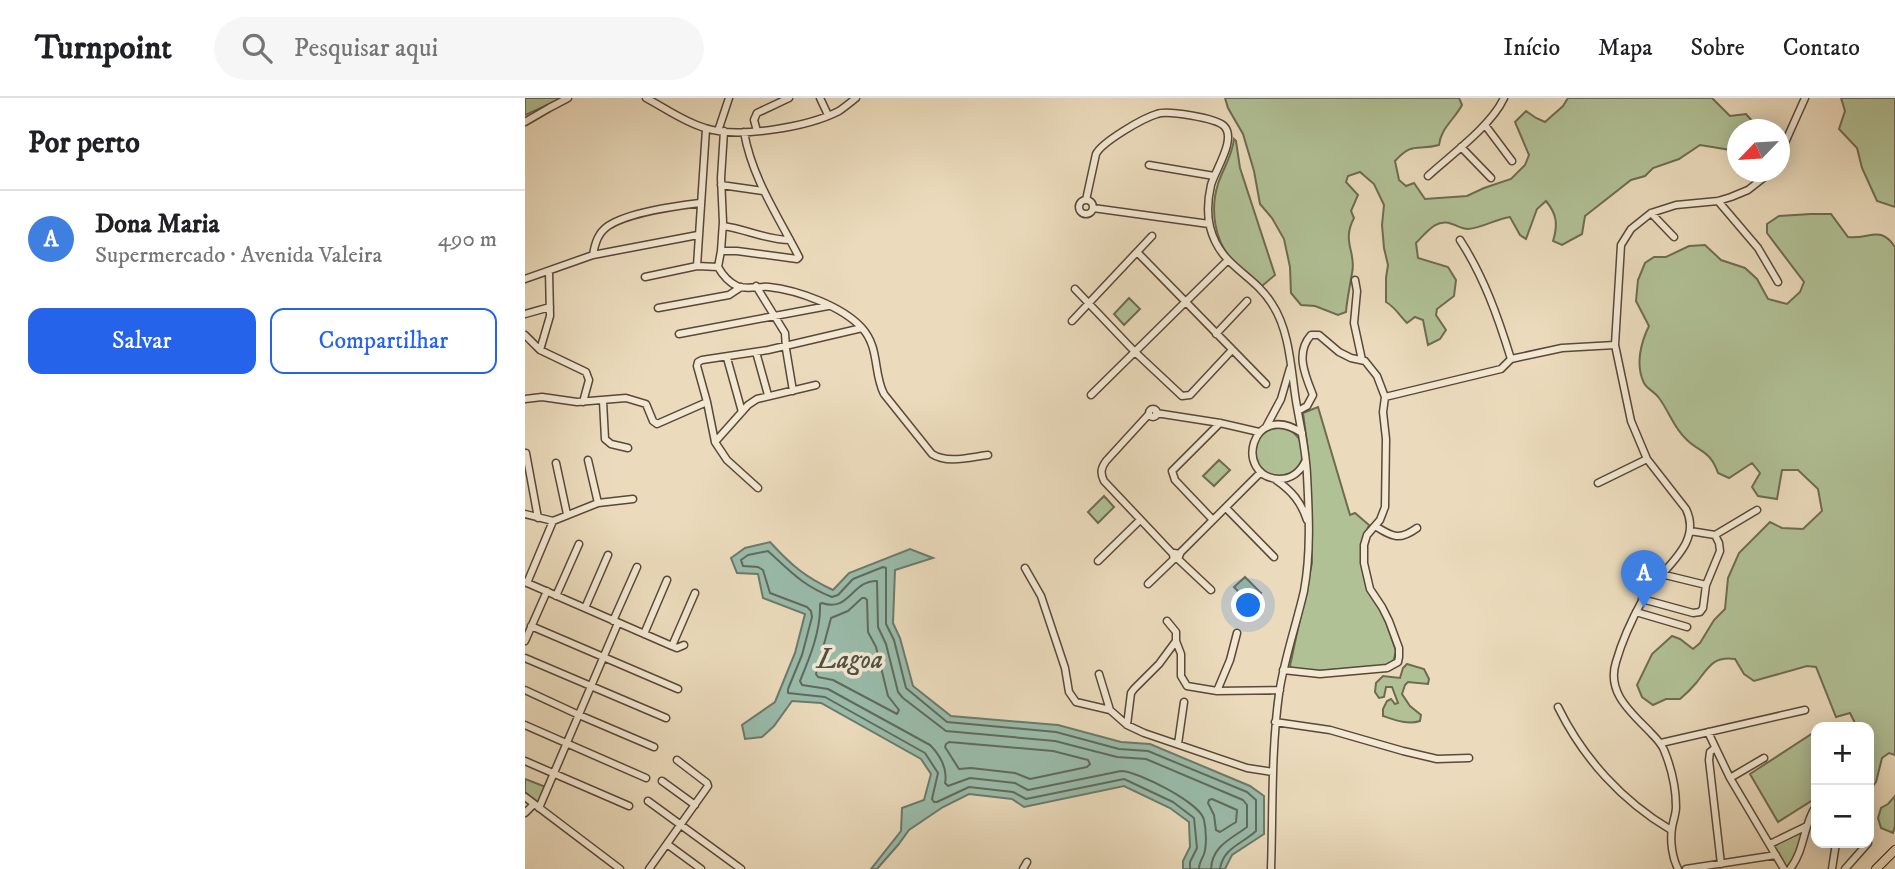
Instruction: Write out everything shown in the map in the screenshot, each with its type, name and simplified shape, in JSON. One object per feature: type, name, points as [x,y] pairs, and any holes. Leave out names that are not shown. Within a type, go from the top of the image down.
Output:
[{"type":"main road","points":[[1876,869],[1895,850]]},
{"type":"street","points":[[525,122],[568,98]]},
{"type":"street","points":[[646,98],[706,129],[744,132],[785,127],[828,116],[856,98]]},
{"type":"street","points":[[662,107],[667,98]]},
{"type":"street","points":[[729,98],[721,131],[723,226],[718,267],[727,279],[741,287]]},
{"type":"street","points":[[757,131],[754,117],[757,113],[789,98]]},
{"type":"street","points":[[820,98],[828,116]]},
{"type":"street","points":[[1428,176],[1485,125],[1504,98]]},
{"type":"street","points":[[1790,133],[1805,98]]},
{"type":"street","points":[[1087,200],[1099,149],[1106,142],[1156,114],[1165,112],[1207,119],[1224,126],[1229,137],[1209,195],[1209,224],[1214,240],[1227,261],[1264,292],[1282,327],[1306,460],[1308,558],[1304,590],[1283,670],[1275,722],[1271,869]]},
{"type":"street","points":[[1485,125],[1512,161]]},
{"type":"street","points":[[697,266],[706,129]]},
{"type":"street","points":[[721,251],[798,259],[799,255],[763,191],[748,153],[744,132]]},
{"type":"street","points":[[1461,147],[1491,178]]},
{"type":"street","points":[[1149,165],[1214,176]]},
{"type":"street","points":[[1678,869],[1673,856],[1671,830],[1676,810],[1674,789],[1665,753],[1661,743],[1622,703],[1613,681],[1616,660],[1642,599],[1685,546],[1690,531],[1686,509],[1641,450],[1631,421],[1615,345],[1621,245],[1631,229],[1651,213],[1676,205],[1718,201],[1748,190],[1758,182]]},
{"type":"street","points":[[721,185],[763,191]]},
{"type":"street","points":[[1718,201],[1758,248],[1778,282]]},
{"type":"street","points":[[1081,202],[1092,202],[1093,208],[1087,214],[1080,210],[1081,202]]},
{"type":"street","points":[[593,255],[598,237],[612,224],[654,211],[701,203]]},
{"type":"street","points":[[1093,208],[1209,224]]},
{"type":"street","points":[[1651,213],[1674,237]]},
{"type":"street","points":[[723,226],[739,228],[775,240],[790,240]]},
{"type":"street","points":[[525,279],[593,255],[698,235]]},
{"type":"street","points":[[1072,321],[1152,236]]},
{"type":"street","points":[[1460,240],[1473,259],[1487,289],[1511,359]]},
{"type":"street","points":[[1136,252],[1266,384]]},
{"type":"street","points":[[1091,396],[1227,261]]},
{"type":"street","points":[[646,277],[697,266],[718,267]]},
{"type":"street","points":[[540,350],[550,316],[548,271]]},
{"type":"street","points":[[1355,280],[1357,291],[1354,323],[1362,360]]},
{"type":"street","points":[[756,286],[785,333],[793,391]]},
{"type":"street","points":[[658,308],[729,295],[741,287],[756,286],[792,290],[829,306],[847,315],[862,328],[876,354],[884,394],[932,454],[946,459],[988,455]]},
{"type":"street","points":[[1075,289],[1135,352],[1185,397],[1190,395],[1232,350]]},
{"type":"street","points":[[1216,334],[1247,301]]},
{"type":"street","points":[[679,334],[829,306]]},
{"type":"street","points":[[525,314],[550,307]]},
{"type":"street","points":[[758,488],[727,460],[715,442],[698,362],[786,346],[862,328]]},
{"type":"street","points":[[1283,670],[1320,674],[1387,668],[1398,662],[1399,648],[1382,607],[1370,589],[1365,570],[1364,545],[1367,535],[1382,516],[1386,496],[1383,412],[1385,397],[1377,376],[1362,360],[1339,352],[1315,334],[1309,337],[1304,345],[1302,367],[1313,395],[1307,406],[1298,411]]},
{"type":"street","points":[[525,335],[540,350],[586,372],[589,380],[583,402]]},
{"type":"street","points":[[1385,397],[1501,369],[1511,359],[1562,348],[1615,345]]},
{"type":"street","points":[[756,352],[768,395]]},
{"type":"street","points":[[727,358],[742,412]]},
{"type":"street","points":[[1266,427],[1281,399],[1290,366]]},
{"type":"street","points":[[715,442],[753,401],[768,395],[816,385]]},
{"type":"street","points":[[525,399],[542,397],[583,402],[626,398],[640,400],[646,404],[657,424],[707,402]]},
{"type":"street","points":[[603,401],[605,439],[618,447],[628,449]]},
{"type":"street","points":[[1211,590],[1104,481],[1101,470],[1106,461],[1153,414],[1220,423],[1259,432]]},
{"type":"street","points":[[1213,520],[1175,480],[1172,471],[1220,423]]},
{"type":"street","points":[[1302,433],[1284,424],[1266,427],[1255,438],[1252,453],[1261,472],[1275,479],[1298,499],[1309,526]]},
{"type":"street","points":[[526,453],[538,518]]},
{"type":"street","points":[[1598,483],[1647,459]]},
{"type":"street","points":[[588,460],[598,503]]},
{"type":"street","points":[[1275,479],[1294,476],[1306,460]]},
{"type":"street","points":[[556,463],[567,514]]},
{"type":"street","points":[[1148,584],[1261,472]]},
{"type":"street","points":[[525,514],[553,521],[598,503],[633,499]]},
{"type":"street","points":[[1226,508],[1274,557]]},
{"type":"street","points":[[1690,531],[1715,535],[1757,510]]},
{"type":"street","points":[[1098,561],[1140,520]]},
{"type":"street","points":[[553,521],[526,583],[677,648],[684,645]]},
{"type":"street","points":[[1375,526],[1399,537],[1417,528]]},
{"type":"street","points":[[1642,599],[1693,613],[1702,611],[1706,585],[1720,551],[1720,543],[1715,535]]},
{"type":"street","points":[[556,596],[579,544]]},
{"type":"street","points":[[585,608],[608,555]]},
{"type":"street","points":[[525,813],[536,806],[555,773],[637,567]]},
{"type":"street","points":[[1025,568],[1041,596],[1072,698],[1076,702],[1110,710],[1127,725],[1144,733],[1247,768],[1273,772]]},
{"type":"street","points":[[1661,574],[1706,585]]},
{"type":"street","points":[[643,634],[667,580]]},
{"type":"street","points":[[525,641],[547,591]]},
{"type":"street","points":[[672,646],[695,593]]},
{"type":"street","points":[[1636,612],[1687,627]]},
{"type":"street","points":[[525,619],[678,689]]},
{"type":"street","points":[[1167,621],[1176,632],[1181,654],[1181,676],[1187,685],[1217,691],[1280,690]]},
{"type":"street","points":[[1217,691],[1230,660],[1237,633]]},
{"type":"street","points":[[1127,725],[1134,689],[1159,664],[1176,641]]},
{"type":"street","points":[[525,658],[666,718]]},
{"type":"street","points":[[1099,674],[1110,710]]},
{"type":"street","points":[[525,690],[654,747]]},
{"type":"street","points":[[1178,744],[1184,702]]},
{"type":"street","points":[[1558,707],[1574,737],[1596,766],[1636,806],[1671,830]]},
{"type":"street","points":[[1661,743],[1805,710]]},
{"type":"street","points":[[1275,722],[1330,730],[1437,759],[1469,758]]},
{"type":"street","points":[[525,725],[646,778]]},
{"type":"street","points":[[1707,732],[1730,778],[1784,869]]},
{"type":"street","points":[[1715,748],[1710,752],[1709,760],[1721,864]]},
{"type":"street","points":[[1730,778],[1764,758]]},
{"type":"street","points":[[649,869],[708,787],[707,783],[677,760]]},
{"type":"street","points":[[525,761],[629,806]]},
{"type":"street","points":[[662,781],[695,805]]},
{"type":"street","points":[[525,797],[614,867]]},
{"type":"street","points":[[649,801],[741,869]]},
{"type":"street","points":[[1790,869],[1801,851],[1811,817]]},
{"type":"street","points":[[1770,844],[1807,826]]},
{"type":"street","points":[[667,844],[701,869]]},
{"type":"street","points":[[1832,869],[1835,848]]},
{"type":"street","points":[[1845,869],[1864,848]]},
{"type":"street","points":[[1686,869],[1776,855]]},
{"type":"street","points":[[1755,859],[1756,869]]},
{"type":"shaded area","points":[[525,98],[563,98],[525,115]]},
{"type":"shaded area","points":[[1225,98],[1459,98],[1462,105],[1445,129],[1439,145],[1411,149],[1395,161],[1399,180],[1406,186],[1414,183],[1425,199],[1467,196],[1511,179],[1525,165],[1529,155],[1515,122],[1526,111],[1545,122],[1568,98],[1712,98],[1730,116],[1746,114],[1751,119],[1727,119],[1727,149],[1700,145],[1679,159],[1653,168],[1645,176],[1631,180],[1585,216],[1582,234],[1562,245],[1553,241],[1555,220],[1546,201],[1537,209],[1526,239],[1520,235],[1510,217],[1468,229],[1446,223],[1436,224],[1416,243],[1418,258],[1448,267],[1456,280],[1454,296],[1437,309],[1436,315],[1446,330],[1440,339],[1428,345],[1423,320],[1415,317],[1407,323],[1386,302],[1388,265],[1382,225],[1384,205],[1374,184],[1360,172],[1348,176],[1346,182],[1358,195],[1351,211],[1354,218],[1350,226],[1349,241],[1353,266],[1346,312],[1338,315],[1315,306],[1301,305],[1291,293],[1290,267],[1284,239],[1260,204],[1243,134]]},
{"type":"shaded area","points":[[1841,98],[1895,98],[1895,207],[1877,201],[1862,168],[1857,148],[1839,129],[1845,111]]},
{"type":"shaded area","points":[[1234,139],[1240,168],[1275,275],[1262,286],[1239,268],[1227,253],[1215,224],[1216,194]]},
{"type":"shaded area","points":[[1831,214],[1848,237],[1874,234],[1884,236],[1895,247],[1895,755],[1889,753],[1882,758],[1874,785],[1874,722],[1854,722],[1850,713],[1836,717],[1816,667],[1807,666],[1754,681],[1744,674],[1735,659],[1722,659],[1709,667],[1680,699],[1666,699],[1653,705],[1642,697],[1637,685],[1652,654],[1672,636],[1693,649],[1700,643],[1714,620],[1725,609],[1728,578],[1739,553],[1770,522],[1782,528],[1803,529],[1822,511],[1818,489],[1798,470],[1782,470],[1777,499],[1758,496],[1752,487],[1760,473],[1752,463],[1729,478],[1718,473],[1708,456],[1691,444],[1674,424],[1641,376],[1640,354],[1649,326],[1636,301],[1638,280],[1645,263],[1654,257],[1666,257],[1689,246],[1705,245],[1721,260],[1745,268],[1757,279],[1768,299],[1787,304],[1800,292],[1804,282],[1767,233],[1767,224],[1779,216]]},
{"type":"shaded area","points":[[1129,298],[1140,309],[1124,325],[1114,314]]},
{"type":"shaded area","points":[[1318,407],[1350,515],[1355,513],[1369,525],[1362,543],[1362,565],[1396,651],[1390,665],[1319,671],[1296,671],[1290,666],[1312,563],[1308,450],[1303,413]]},
{"type":"shaded area","points":[[1279,428],[1296,435],[1303,452],[1296,469],[1279,476],[1262,469],[1255,452],[1262,435]]},
{"type":"shaded area","points":[[1219,460],[1230,470],[1214,486],[1203,476]]},
{"type":"shaded area","points":[[1104,496],[1114,507],[1098,523],[1088,512]]},
{"type":"shaded area","points":[[1245,577],[1261,593],[1250,604],[1234,587]]},
{"type":"shaded area","points":[[1407,664],[1424,669],[1429,679],[1428,684],[1408,682],[1402,694],[1410,706],[1421,715],[1420,721],[1415,722],[1401,722],[1383,716],[1387,701],[1391,699],[1395,704],[1398,703],[1392,687],[1386,687],[1384,697],[1379,698],[1375,692],[1376,683],[1383,676],[1400,678]]},
{"type":"shaded area","points":[[1811,734],[1811,801],[1778,822],[1750,774]]},
{"type":"shaded area","points":[[525,779],[546,787],[539,803],[525,792]]},
{"type":"shaded area","points":[[1895,796],[1893,833],[1881,828],[1878,818],[1881,808]]},
{"type":"shaded area","points":[[1806,828],[1800,851],[1789,869],[1785,869],[1771,844]]},
{"type":"water","name":"Lagoa","points":[[770,542],[799,570],[833,590],[849,573],[910,549],[933,558],[895,570],[893,623],[900,638],[913,686],[951,716],[1058,725],[1121,742],[1150,744],[1250,786],[1264,796],[1264,834],[1232,855],[1225,869],[1183,869],[1183,861],[1190,847],[1189,822],[1170,808],[1124,786],[1024,807],[1012,799],[969,794],[943,807],[909,830],[877,869],[871,869],[901,831],[902,808],[924,800],[931,774],[921,759],[821,703],[792,701],[774,726],[762,737],[745,739],[742,725],[775,702],[795,653],[805,614],[763,598],[758,574],[737,573],[731,558],[745,548]]},
{"type":"place","name":"Dona Maria","points":[[1644,608]]}]
